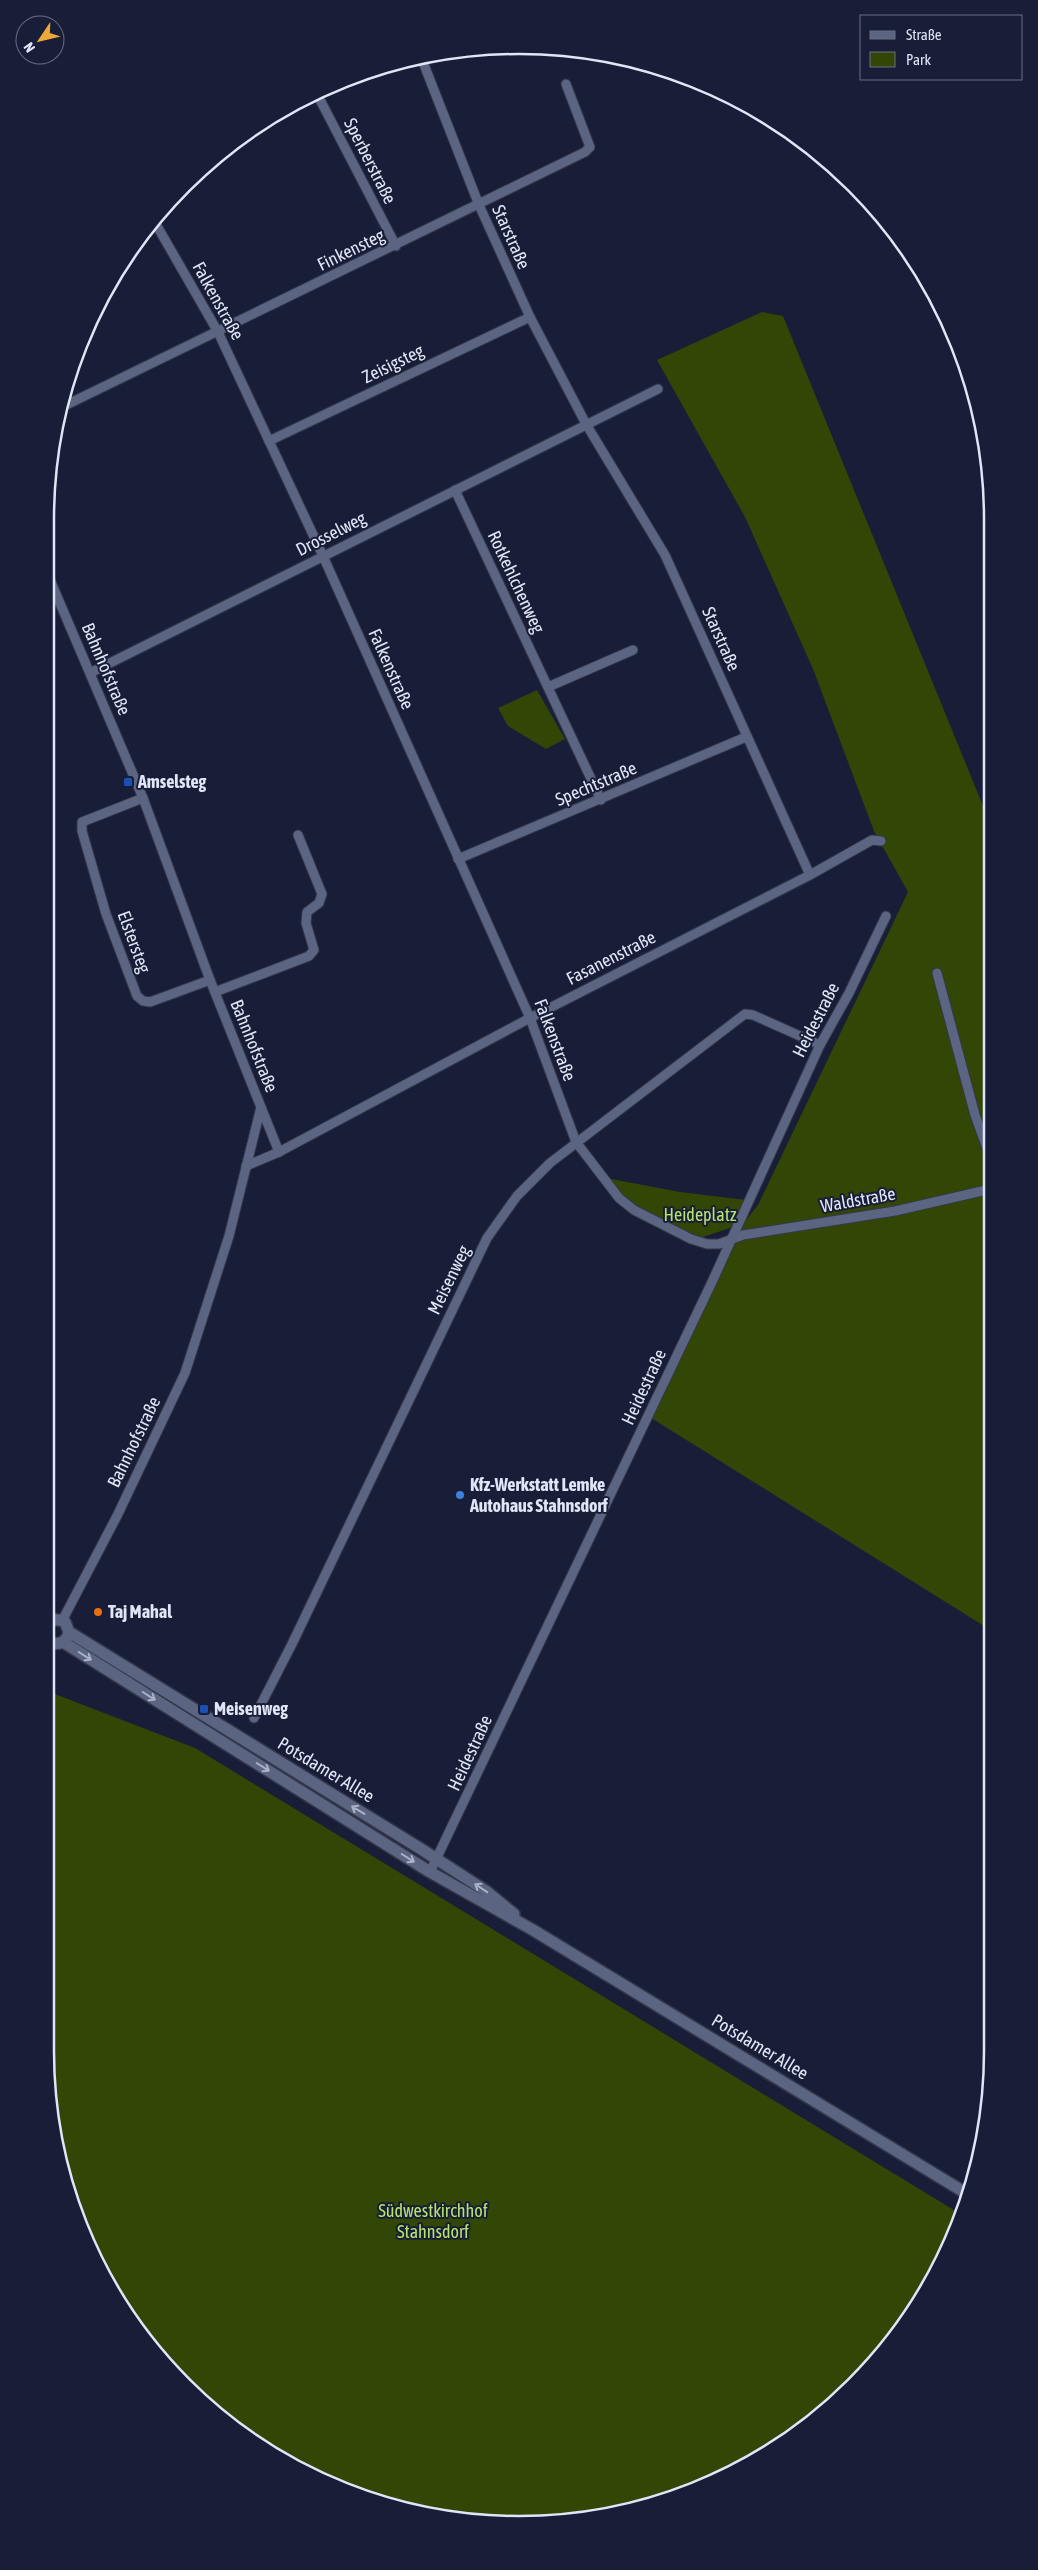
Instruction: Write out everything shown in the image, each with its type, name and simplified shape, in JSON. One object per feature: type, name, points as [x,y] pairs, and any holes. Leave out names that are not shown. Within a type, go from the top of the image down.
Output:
[{"type":"street","name":"Starstraße","points":[[424,64],[479,205],[530,317],[586,424],[665,555],[810,875]]},
{"type":"street","name":"Finkensteg","points":[[69,404],[396,246],[585,152],[590,147],[566,84]]},
{"type":"street","name":"Sperberstraße","points":[[320,99],[396,246]]},
{"type":"street","name":"Falkenstraße","points":[[157,227],[218,332],[323,556],[530,1018],[576,1142]]},
{"type":"street","name":"Zeisigsteg","points":[[269,441],[530,317]]},
{"type":"street","points":[[586,424],[658,389]]},
{"type":"street","name":"Drosselweg","points":[[90,672],[586,424]]},
{"type":"street","name":"Rotkehlchenweg","points":[[454,490],[601,800]]},
{"type":"street","name":"Bahnhofstraße","points":[[54,589],[143,798],[214,992],[261,1107],[229,1236],[185,1373],[118,1514],[54,1616]]},
{"type":"street","points":[[548,687],[632,650]]},
{"type":"street","name":"Spechtstraße","points":[[458,859],[746,737]]},
{"type":"street","name":"Elstersteg","points":[[143,798],[82,822],[82,831],[106,914],[137,996],[143,1001],[150,1002],[210,980]]},
{"type":"street","points":[[214,992],[309,956],[314,950],[306,923],[307,912],[319,903],[322,894],[298,835]]},
{"type":"street","name":"Fasanenstraße","points":[[246,1166],[279,1152],[530,1018],[810,875],[872,840],[881,841]]},
{"type":"street","name":"Heidestraße","points":[[430,1872],[820,1046],[849,993],[886,916]]},
{"type":"street","points":[[937,973],[975,1115],[984,1140]]},
{"type":"street","name":"Meisenweg","points":[[254,1718],[292,1644],[487,1238],[517,1196],[576,1142],[745,1014],[753,1015],[820,1046]]},
{"type":"street","points":[[261,1107],[279,1152]]},
{"type":"street","points":[[576,1142],[619,1198],[634,1210],[691,1239],[707,1244],[730,1240]]},
{"type":"street","name":"Waldstraße","points":[[730,1240],[744,1235],[895,1211],[984,1190]]},
{"type":"street","points":[[54,1622],[67,1625],[69,1632],[63,1642],[54,1643]]},
{"type":"street","name":"Potsdamer Allee","points":[[69,1632],[437,1859],[486,1891],[533,1930]]},
{"type":"street","name":"Potsdamer Allee","points":[[63,1642],[430,1872],[533,1930],[963,2191]]},
{"type":"green space","points":[[762,312],[783,316],[984,808],[984,1626],[648,1416],[730,1240],[758,1205],[908,892],[874,831],[813,669],[745,517],[657,360]]},
{"type":"green space","points":[[537,690],[565,739],[546,749],[508,726],[498,708]]},
{"type":"green space","name":"Heideplatz","points":[[606,1178],[680,1192],[746,1200],[733,1227],[700,1238],[648,1214],[616,1190]]},
{"type":"green space","name":"Südwestkirchhof Stahnsdorf","points":[[54,1694],[195,1748],[956,2211],[922,2284],[906,2309],[869,2358],[826,2401],[802,2420],[752,2454],[725,2468],[669,2492],[610,2507],[549,2515],[519,2516],[458,2512],[428,2507],[369,2492],[341,2481],[286,2454],[261,2438],[212,2401],[169,2358],[132,2309],[116,2284],[89,2229],[78,2201],[63,2142],[58,2112],[54,2051]]},
{"type":"place","name":"Amselsteg","points":[[128,782]]},
{"type":"place","name":"Kfz-Werkstatt Lemke Autohaus Stahnsdorf","points":[[460,1495]]},
{"type":"place","name":"Taj Mahal","points":[[98,1612]]},
{"type":"place","name":"Meisenweg","points":[[204,1709]]}]
